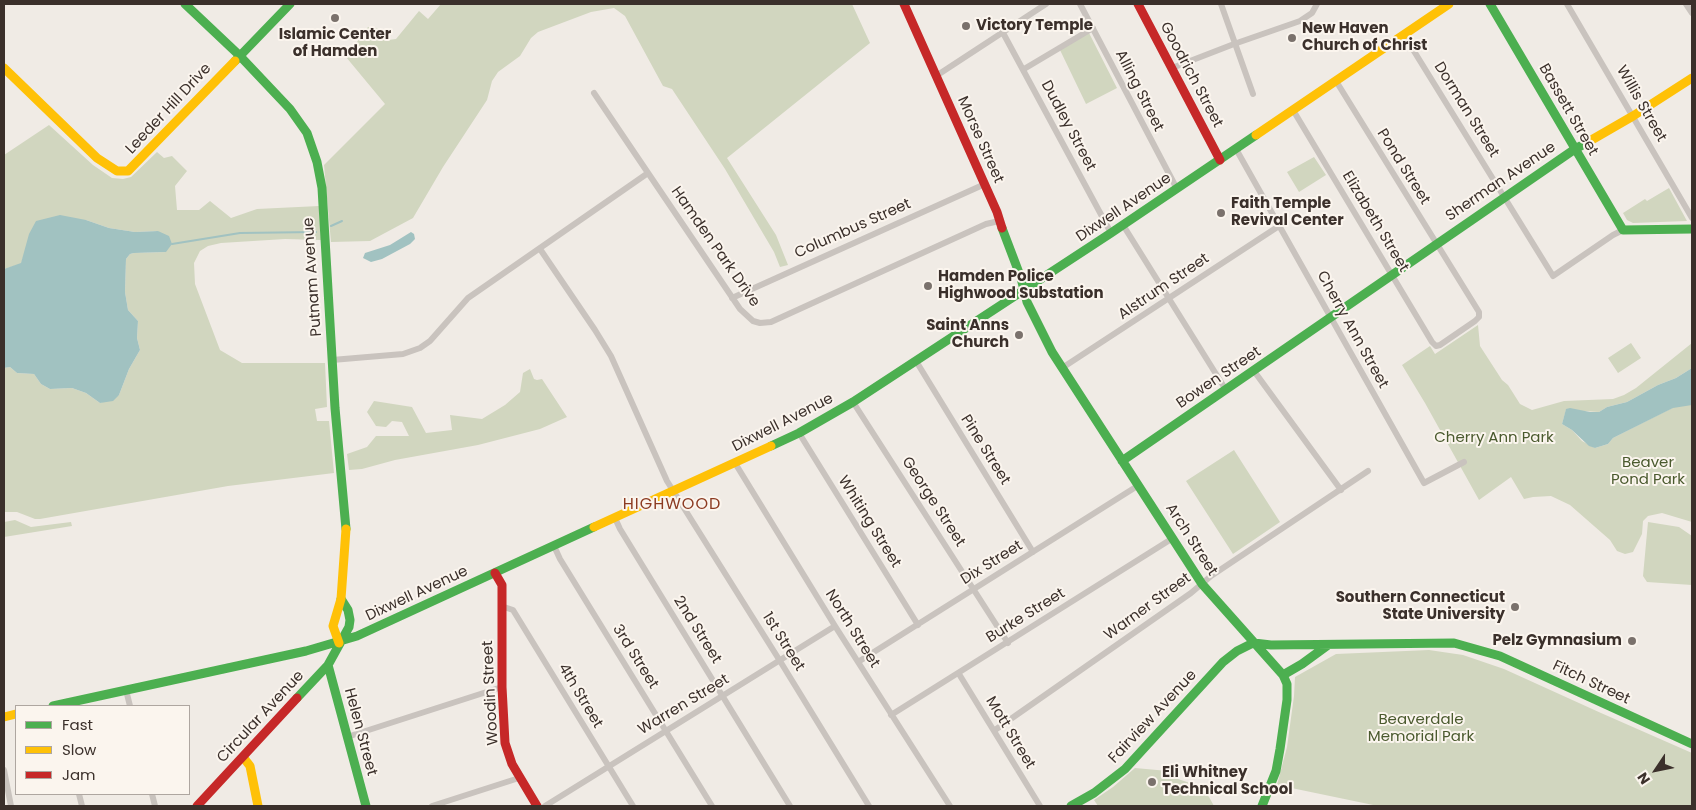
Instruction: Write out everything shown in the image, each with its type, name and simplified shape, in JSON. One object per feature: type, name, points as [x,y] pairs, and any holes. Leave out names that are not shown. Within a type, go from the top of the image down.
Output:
[{"type":"main road","name":"Putnam Avenue","points":[[185,4],[239,55],[299,120],[307,133],[317,162],[322,188],[332,360],[346,525],[341,599],[333,626],[339,642],[346,632],[350,620],[348,610],[341,599]]},
{"type":"main road","points":[[239,55],[290,4]]},
{"type":"main road","name":"Morse Street","points":[[904,4],[1000,221],[1024,290]]},
{"type":"main road","name":"Goodrich Street","points":[[1138,4],[1220,160]]},
{"type":"main road","name":"Dixwell Avenue","points":[[63,705],[339,642],[374,629],[799,433],[853,402],[1111,233],[1449,4]]},
{"type":"main road","name":"Bassett Street","points":[[1490,4],[1623,230]]},
{"type":"main road","name":"Leeder Hill Drive","points":[[4,68],[98,158],[116,171],[122,172],[128,171],[133,167],[239,55]]},
{"type":"main road","name":"Sherman Avenue","points":[[1331,317],[1575,149],[1633,116],[1692,78]]},
{"type":"main road","points":[[1623,230],[1692,229]]},
{"type":"main road","name":"Arch Street","points":[[1024,290],[1033,316],[1062,368],[1202,584],[1284,675]]},
{"type":"main road","name":"Bowen Street","points":[[1122,461],[1331,317]]},
{"type":"main road","name":"Woodin Street","points":[[496,572],[502,585],[502,688],[505,743],[512,764],[538,806]]},
{"type":"main road","name":"Circular Avenue","points":[[197,806],[328,665],[339,642]]},
{"type":"main road","name":"Fitch Street","points":[[1254,643],[1271,645],[1454,643],[1500,656],[1692,744]]},
{"type":"main road","name":"Fairview Avenue","points":[[1070,806],[1094,793],[1125,769],[1223,662],[1237,651],[1254,643]]},
{"type":"main road","points":[[1262,806],[1276,771],[1280,749],[1287,700],[1287,684],[1284,675],[1328,645]]},
{"type":"main road","name":"Helen Street","points":[[328,665],[366,806]]},
{"type":"main road","points":[[242,756],[250,766],[258,806]]},
{"type":"street","points":[[936,76],[1002,31],[1046,4]]},
{"type":"street","name":"Alling Street","points":[[1080,4],[1177,189]]},
{"type":"street","points":[[1221,4],[1253,94]]},
{"type":"street","name":"Willis Street","points":[[1567,4],[1692,218]]},
{"type":"street","points":[[1686,4],[1692,13]]},
{"type":"street","points":[[1172,68],[1300,20],[1312,12],[1316,5]]},
{"type":"street","points":[[1024,69],[1093,28]]},
{"type":"street","name":"Dudley Street","points":[[1002,31],[1111,233]]},
{"type":"street","name":"Dorman Street","points":[[1404,35],[1553,276],[1623,230]]},
{"type":"street","name":"Pond Street","points":[[1336,81],[1479,312],[1480,317],[1436,346]]},
{"type":"street","name":"Hamden Park Drive","points":[[594,94],[732,298],[745,316],[753,321],[771,322],[986,224],[1000,221]]},
{"type":"street","name":"Elizabeth Street","points":[[1293,110],[1436,346]]},
{"type":"street","name":"Cherry Ann Street","points":[[1236,149],[1424,483],[1464,462]]},
{"type":"street","points":[[332,360],[404,354],[420,348],[430,341],[468,298],[648,173]]},
{"type":"street","name":"Columbus Street","points":[[732,298],[984,184]]},
{"type":"street","points":[[1123,225],[1226,390]]},
{"type":"street","name":"Alstrum Street","points":[[1062,368],[1279,226]]},
{"type":"street","points":[[540,249],[611,356],[667,481],[674,491]]},
{"type":"street","name":"Pine Street","points":[[916,361],[1033,552]]},
{"type":"street","points":[[1254,371],[1341,490]]},
{"type":"street","name":"George Street","points":[[853,402],[1008,642]]},
{"type":"street","name":"Whiting Street","points":[[799,433],[918,625]]},
{"type":"street","name":"North Street","points":[[735,463],[835,626],[950,806]]},
{"type":"street","name":"Warner Street","points":[[994,730],[1202,584],[1368,471]]},
{"type":"street","name":"Dix Street","points":[[858,662],[1139,485]]},
{"type":"street","name":"1st Street","points":[[674,491],[869,806]]},
{"type":"street","name":"2nd Street","points":[[615,518],[623,535],[790,806]]},
{"type":"street","name":"Burke Street","points":[[891,715],[1173,538]]},
{"type":"street","name":"3rd Street","points":[[554,546],[560,559],[712,806]]},
{"type":"street","name":"4th Street","points":[[501,606],[513,610],[633,806]]},
{"type":"street","name":"Warren Street","points":[[545,806],[835,626]]},
{"type":"street","name":"Mott Street","points":[[958,674],[1040,806]]},
{"type":"street","points":[[348,737],[502,688]]},
{"type":"street","points":[[126,690],[130,705]]},
{"type":"street","points":[[4,770],[12,806]]},
{"type":"street","points":[[432,806],[520,778]]},
{"type":"green space","points":[[441,4],[852,4],[870,43],[727,158],[776,235],[788,265],[780,267],[774,252],[725,169],[672,89],[663,86],[625,16],[614,8],[591,12],[538,32],[531,38],[520,56],[498,72],[492,81],[487,100],[443,167],[413,218],[370,241],[331,242],[324,165],[385,104],[346,57],[368,27],[377,28],[388,40],[396,39],[419,11],[428,19]]},
{"type":"green space","points":[[1089,33],[1117,88],[1086,104],[1060,50]]},
{"type":"green space","points":[[49,125],[93,165],[112,178],[123,179],[131,177],[157,152],[164,158],[172,156],[187,171],[175,186],[177,210],[199,210],[210,201],[231,218],[257,209],[319,206],[321,240],[285,239],[221,243],[208,246],[200,251],[194,263],[195,284],[220,350],[242,363],[325,363],[327,407],[315,409],[317,421],[329,421],[334,473],[228,486],[40,519],[17,512],[4,512],[4,368],[10,367],[17,373],[34,374],[41,384],[50,389],[72,388],[86,393],[100,403],[119,395],[129,369],[140,350],[137,338],[138,321],[128,310],[125,292],[126,259],[130,254],[134,253],[166,252],[158,231],[135,232],[109,228],[86,220],[26,249],[21,264],[4,269],[4,155]]},
{"type":"green space","points":[[1314,157],[1326,175],[1299,192],[1287,172]]},
{"type":"green space","points":[[1669,188],[1687,221],[1633,223],[1627,220],[1623,213],[1645,199],[1647,201]]},
{"type":"green space","name":"Beaver Pond Park","points":[[1478,325],[1480,346],[1520,404],[1532,410],[1564,401],[1613,399],[1624,395],[1636,388],[1692,343],[1692,368],[1676,378],[1658,385],[1627,402],[1607,407],[1599,412],[1566,410],[1562,424],[1572,430],[1582,441],[1595,448],[1608,444],[1613,438],[1692,398],[1692,522],[1662,513],[1648,516],[1643,521],[1642,534],[1633,552],[1625,554],[1617,551],[1610,540],[1570,505],[1551,496],[1524,499],[1511,477],[1479,500],[1402,365],[1430,346],[1435,354]]},
{"type":"green space","points":[[1631,343],[1641,358],[1618,373],[1608,358]]},
{"type":"green space","points":[[530,369],[534,379],[542,379],[567,417],[540,429],[478,445],[349,470],[347,454],[367,447],[376,436],[409,436],[402,422],[392,421],[386,427],[376,426],[367,412],[374,401],[412,407],[426,433],[452,430],[450,415],[482,419],[505,405],[520,392],[523,373]]},
{"type":"green space","points":[[1234,450],[1280,522],[1233,554],[1186,481]]},
{"type":"green space","points":[[15,520],[31,527],[71,522],[72,526],[4,537],[4,522]]},
{"type":"green space","points":[[1648,522],[1679,527],[1692,536],[1692,585],[1647,582],[1643,576]]},
{"type":"green space","name":"Beaverdale Memorial Park","points":[[1429,650],[1463,655],[1504,669],[1692,753],[1692,806],[1378,806],[1277,785],[1287,747],[1295,677],[1336,654]]},
{"type":"green space","name":"Eli Whitney Technical School","points":[[1135,768],[1168,771],[1172,777],[1199,786],[1214,806],[1098,806],[1094,800]]},
{"type":"water","points":[[60,215],[86,220],[109,228],[135,232],[158,231],[169,236],[172,244],[166,252],[134,253],[130,254],[126,259],[125,292],[128,310],[138,321],[137,338],[140,350],[129,369],[119,395],[113,401],[100,403],[86,393],[72,388],[50,389],[41,384],[34,374],[17,373],[10,367],[4,368],[4,269],[21,263],[29,234],[36,221]]},
{"type":"water","points":[[411,232],[414,234],[415,239],[410,244],[382,259],[371,262],[363,258],[365,253],[390,245]]},
{"type":"water","points":[[1692,368],[1692,405],[1673,408],[1613,438],[1608,444],[1595,448],[1589,446],[1572,430],[1562,424],[1566,409],[1599,412],[1607,407],[1627,402]]},
{"type":"waterway","points":[[331,226],[342,221]]},
{"type":"waterway","points":[[172,244],[240,233],[316,232]]},
{"type":"traffic: fast","points":[[185,4],[239,55],[290,109],[307,133],[317,162],[322,188],[335,408],[346,529]]},
{"type":"traffic: fast","points":[[235,61],[290,4]]},
{"type":"traffic: fast","points":[[1490,4],[1623,230],[1692,229]]},
{"type":"traffic: fast","points":[[771,446],[799,433],[853,402],[1111,233],[1256,135]]},
{"type":"traffic: fast","points":[[1122,461],[1575,149],[1588,142]]},
{"type":"traffic: fast","points":[[1002,228],[1021,278],[1027,302],[1052,352],[1202,584],[1283,675],[1287,684],[1287,700],[1280,749],[1276,771],[1262,806]]},
{"type":"traffic: fast","points":[[58,705],[306,651],[357,636],[594,527]]},
{"type":"traffic: fast","points":[[297,698],[328,665],[349,627],[348,610],[341,599]]},
{"type":"traffic: fast","points":[[1071,806],[1094,793],[1125,769],[1223,662],[1237,651],[1253,643]]},
{"type":"traffic: fast","points":[[1254,643],[1271,645],[1454,643],[1500,656],[1692,744]]},
{"type":"traffic: fast","points":[[1283,675],[1328,645]]},
{"type":"traffic: fast","points":[[328,665],[366,806]]},
{"type":"traffic: slow","points":[[1256,135],[1449,4]]},
{"type":"traffic: slow","points":[[4,68],[97,158],[117,171],[128,171],[235,61]]},
{"type":"traffic: slow","points":[[1588,142],[1692,78]]},
{"type":"traffic: slow","points":[[594,527],[771,446]]},
{"type":"traffic: slow","points":[[339,643],[333,626],[341,599],[346,529]]},
{"type":"traffic: slow","points":[[4,717],[15,714]]},
{"type":"traffic: slow","points":[[243,757],[250,766],[258,806]]},
{"type":"traffic: jam","points":[[904,4],[997,212],[1002,228]]},
{"type":"traffic: jam","points":[[1138,4],[1220,160]]},
{"type":"traffic: jam","points":[[495,573],[502,585],[502,687],[505,743],[512,764],[537,806]]},
{"type":"traffic: jam","points":[[197,806],[297,698]]},
{"type":"place","name":"Islamic Center of Hamden","points":[[335,18]]},
{"type":"place","name":"Victory Temple","points":[[966,26]]},
{"type":"place","name":"New Haven Church of Christ","points":[[1292,38]]},
{"type":"place","name":"Faith Temple Revival Center","points":[[1221,213]]},
{"type":"place","name":"Hamden Police Highwood Substation","points":[[928,286]]},
{"type":"place","name":"Saint Anns Church","points":[[1019,335]]},
{"type":"place","name":"Southern Connecticut State University","points":[[1515,607]]},
{"type":"place","name":"Pelz Gymnasium","points":[[1632,641]]},
{"type":"place","name":"Eli Whitney Technical School","points":[[1152,782]]},
{"type":"district","name":"HIGHWOOD","points":[[672,505]]},
{"type":"park label","name":"Cherry Ann Park","points":[[1494,438]]}]
